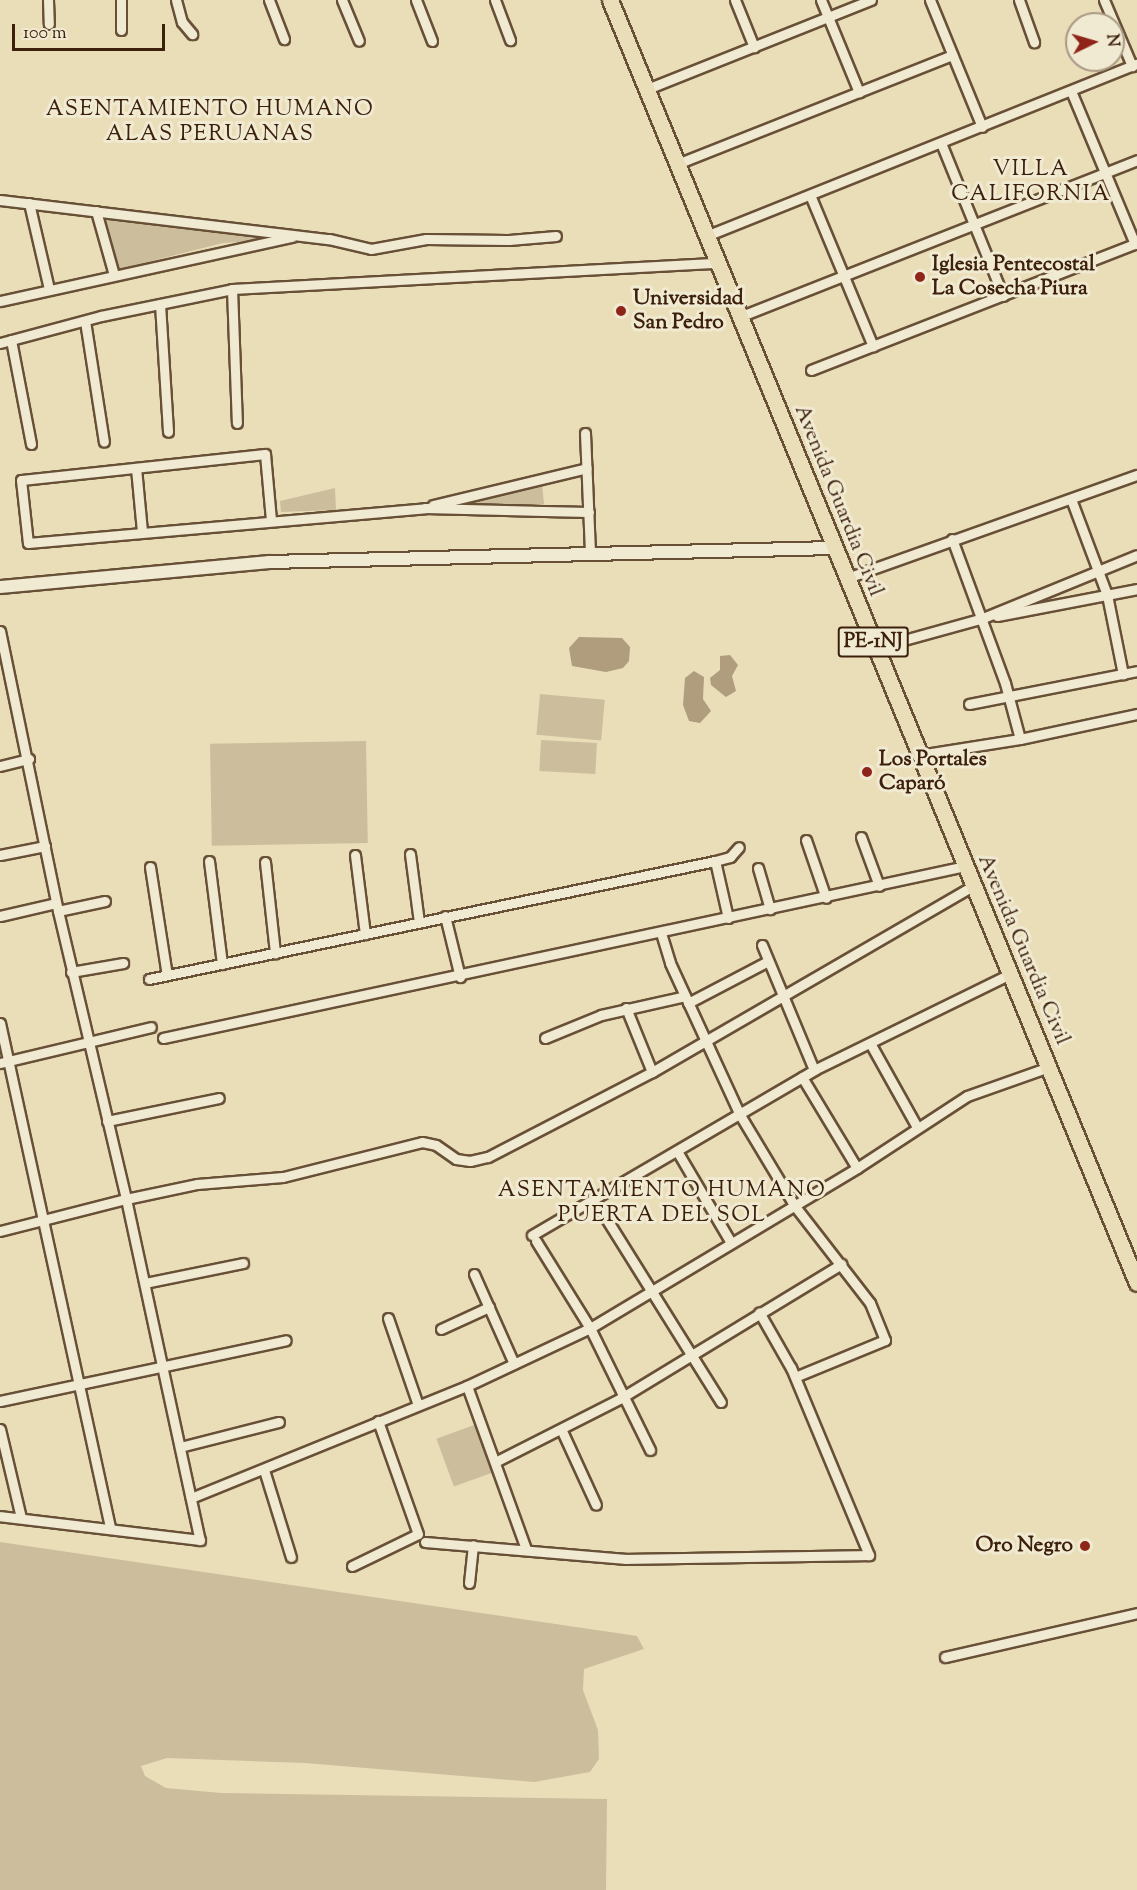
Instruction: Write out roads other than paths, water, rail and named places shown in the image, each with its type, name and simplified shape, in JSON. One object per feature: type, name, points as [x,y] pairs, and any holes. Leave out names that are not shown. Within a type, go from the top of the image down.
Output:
[{"type":"highway","name":"Avenida Guardia Civil","points":[[610,0],[1137,1283]]},
{"type":"street","points":[[48,0],[50,24]]},
{"type":"street","points":[[121,0],[121,30]]},
{"type":"street","points":[[176,0],[182,22],[192,34]]},
{"type":"street","points":[[269,0],[284,39]]},
{"type":"street","points":[[342,0],[358,41]]},
{"type":"street","points":[[416,0],[432,41]]},
{"type":"street","points":[[495,0],[510,40]]},
{"type":"street","points":[[735,0],[754,47]]},
{"type":"street","points":[[821,0],[859,92]]},
{"type":"street","points":[[647,89],[871,0]]},
{"type":"street","points":[[930,0],[982,127]]},
{"type":"street","points":[[1019,0],[1035,42]]},
{"type":"street","points":[[706,236],[1135,65],[1104,0]]},
{"type":"street","points":[[677,164],[952,56]]},
{"type":"street","points":[[811,370],[1136,244],[1103,173],[1071,91]]},
{"type":"street","points":[[941,143],[1003,296]]},
{"type":"street","points":[[739,317],[1137,160]]},
{"type":"street","points":[[810,195],[873,346]]},
{"type":"street","points":[[0,200],[297,235],[371,249],[426,239],[509,240],[556,236]]},
{"type":"street","points":[[29,203],[49,289]]},
{"type":"street","points":[[96,211],[114,275]]},
{"type":"street","points":[[0,301],[297,235]]},
{"type":"street","points":[[31,444],[3,341],[232,289],[717,263]]},
{"type":"street","points":[[232,289],[237,423]]},
{"type":"street","points":[[160,304],[168,432]]},
{"type":"street","points":[[85,321],[104,442]]},
{"type":"street","points":[[585,433],[590,554]]},
{"type":"street","points":[[271,520],[266,454],[21,480],[28,543],[425,508],[589,512]]},
{"type":"street","points":[[136,468],[142,532]]},
{"type":"street","points":[[425,508],[587,468]]},
{"type":"street","points":[[847,578],[1137,475]]},
{"type":"street","points":[[1071,499],[1107,595],[1123,674]]},
{"type":"street","points":[[952,539],[983,618],[1009,696],[1020,739]]},
{"type":"street","points":[[0,587],[269,562],[834,548]]},
{"type":"street","points":[[983,618],[1137,555]]},
{"type":"street","points":[[875,648],[983,618],[1137,589]]},
{"type":"street","points":[[0,631],[71,972],[126,1199],[200,1540],[110,1527],[0,1516]]},
{"type":"street","points":[[969,704],[1137,671]]},
{"type":"street","points":[[0,681],[10,679]]},
{"type":"street","points":[[919,755],[1020,739],[1137,714]]},
{"type":"street","points":[[0,766],[28,759]]},
{"type":"street","points":[[861,837],[879,886]]},
{"type":"street","points":[[806,840],[826,898]]},
{"type":"street","points":[[0,855],[45,846]]},
{"type":"street","points":[[149,979],[715,861],[730,857],[739,847]]},
{"type":"street","points":[[410,854],[419,922]]},
{"type":"street","points":[[355,855],[365,933]]},
{"type":"street","points":[[209,861],[222,964]]},
{"type":"street","points":[[715,861],[728,918]]},
{"type":"street","points":[[265,862],[275,953]]},
{"type":"street","points":[[163,1038],[460,977],[965,866]]},
{"type":"street","points":[[150,867],[167,975]]},
{"type":"street","points":[[758,868],[770,909]]},
{"type":"street","points":[[0,1231],[126,1199],[197,1184],[283,1177],[422,1142],[436,1145],[456,1160],[470,1161],[488,1157],[652,1072],[974,886]]},
{"type":"street","points":[[0,916],[105,901]]},
{"type":"street","points":[[445,916],[460,977]]},
{"type":"street","points":[[661,933],[686,1000],[740,1115],[794,1205],[870,1303],[885,1340],[795,1377]]},
{"type":"street","points":[[762,945],[814,1070]]},
{"type":"street","points":[[545,1038],[626,1008],[686,1000],[768,961]]},
{"type":"street","points":[[71,972],[123,963]]},
{"type":"street","points":[[650,1450],[621,1398],[590,1328],[534,1238],[814,1070],[1010,974]]},
{"type":"street","points":[[626,1008],[652,1072]]},
{"type":"street","points":[[0,1023],[4,1062],[43,1220],[110,1527]]},
{"type":"street","points":[[4,1062],[151,1027]]},
{"type":"street","points":[[870,1043],[917,1127]]},
{"type":"street","points":[[191,1498],[467,1386],[590,1328],[648,1290],[857,1168],[967,1096],[1049,1067]]},
{"type":"street","points":[[802,1077],[857,1168]]},
{"type":"street","points":[[106,1121],[219,1098]]},
{"type":"street","points":[[677,1151],[730,1241]]},
{"type":"street","points":[[599,1208],[690,1358],[721,1402]]},
{"type":"street","points":[[145,1283],[243,1263]]},
{"type":"street","points":[[495,1461],[562,1431],[621,1398],[841,1264]]},
{"type":"street","points":[[474,1274],[513,1364]]},
{"type":"street","points":[[441,1329],[489,1307]]},
{"type":"street","points":[[425,1542],[626,1559],[869,1555],[795,1377],[759,1312]]},
{"type":"street","points":[[388,1318],[418,1405]]},
{"type":"street","points":[[0,1401],[286,1340]]},
{"type":"street","points":[[467,1386],[526,1549]]},
{"type":"street","points":[[352,1566],[418,1534],[378,1421]]},
{"type":"street","points":[[180,1447],[279,1422]]},
{"type":"street","points":[[0,1429],[21,1518]]},
{"type":"street","points":[[562,1431],[596,1505]]},
{"type":"street","points":[[264,1470],[291,1557]]},
{"type":"street","points":[[469,1583],[473,1545]]},
{"type":"street","points":[[945,1657],[1137,1613]]},
{"type":"place","name":"Iglesia Pentecostal La Cosecha Piura","points":[[920,277]]},
{"type":"place","name":"Universidad San Pedro","points":[[621,311]]},
{"type":"place","name":"Los Portales Caparó","points":[[867,772]]},
{"type":"place","name":"Oro Negro","points":[[1085,1546]]},
{"type":"district","name":"ASENTAMIENTO HUMANO ALAS PERUANAS","points":[[210,122]]},
{"type":"district","name":"VILLA CALIFORNIA","points":[[1031,182]]},
{"type":"district","name":"ASENTAMIENTO HUMANO PUERTA DEL SOL","points":[[662,1204]]}]
